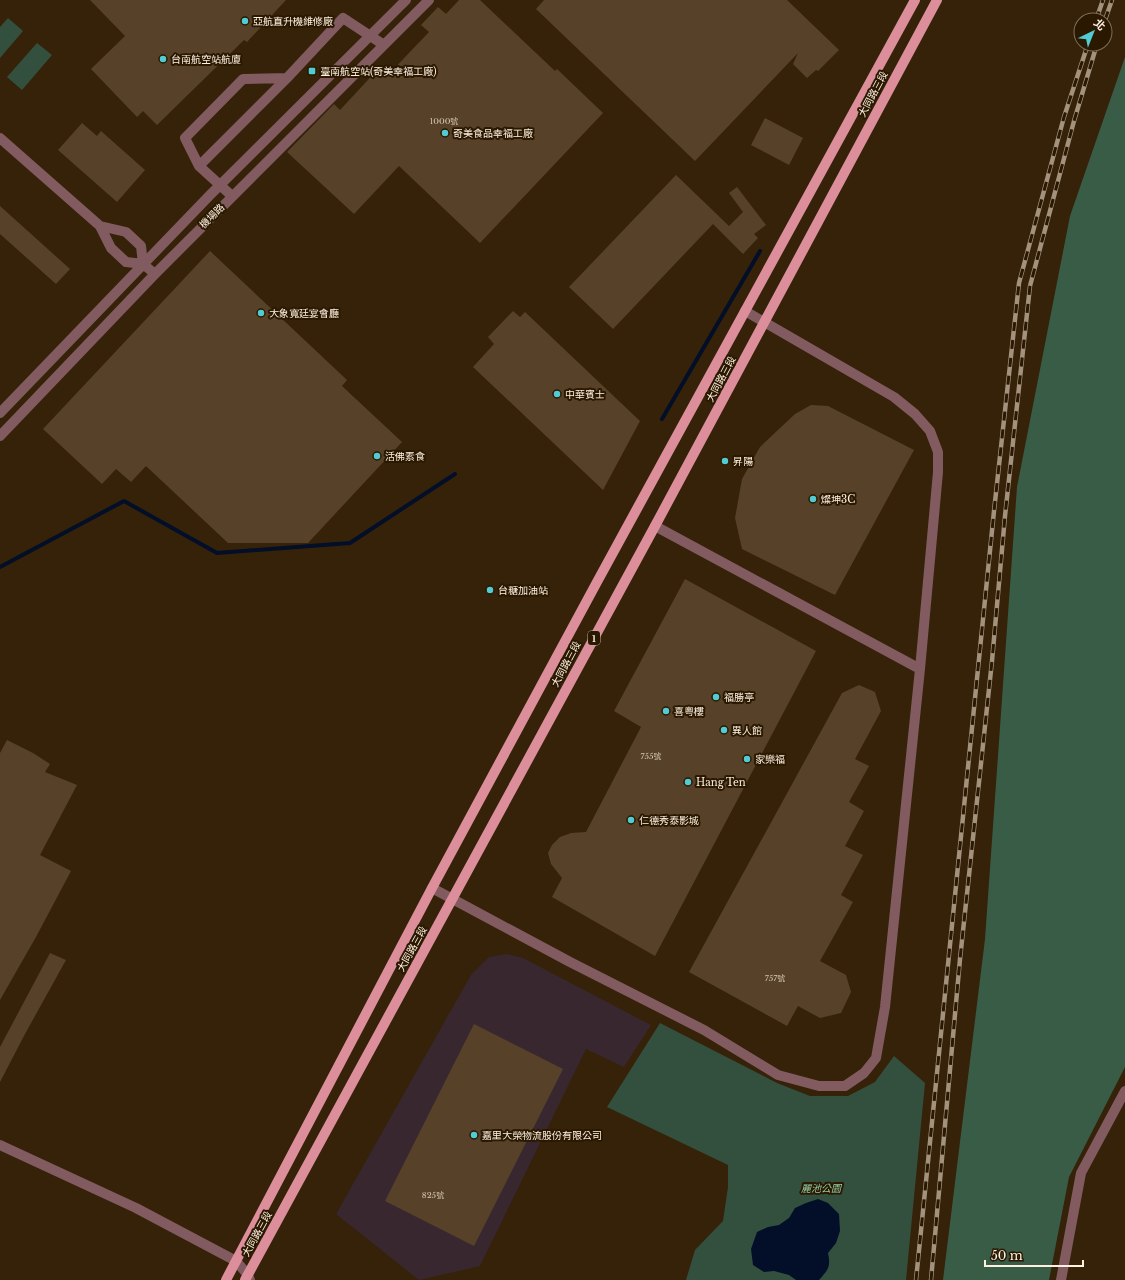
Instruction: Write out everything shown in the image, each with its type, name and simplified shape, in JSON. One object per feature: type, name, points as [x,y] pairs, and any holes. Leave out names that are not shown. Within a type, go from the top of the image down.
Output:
[{"type":"main road","name":"大同路三段","points":[[226,1280],[432,888],[597,582],[915,0]]},
{"type":"main road","name":"大同路三段","points":[[248,1278],[765,322],[937,0]]},
{"type":"street","name":"機場路","points":[[0,413],[220,185],[406,0]]},
{"type":"street","name":"機場路","points":[[0,436],[155,274],[429,0]]},
{"type":"street","points":[[199,166],[287,78],[343,18],[384,45]]},
{"type":"street","points":[[232,196],[199,166],[185,138],[242,79],[287,78]]},
{"type":"street","points":[[0,138],[100,226],[111,248],[126,262],[143,264],[155,274]]},
{"type":"street","points":[[100,226],[126,232],[141,246],[143,264]]},
{"type":"street","points":[[432,888],[570,962],[704,1030],[778,1075],[819,1086],[845,1086],[864,1073],[876,1058],[885,1007],[920,669],[938,472],[938,452],[930,431],[915,414],[894,397],[745,310]]},
{"type":"street","points":[[655,526],[920,669]]},
{"type":"street","points":[[1061,1280],[1081,1173],[1125,1091]]},
{"type":"street","points":[[0,1145],[136,1208],[236,1261],[248,1278]]},
{"type":"shaded area","points":[[507,954],[523,958],[651,1025],[624,1067],[586,1049],[480,1266],[419,1280],[336,1214],[471,975],[489,957]]},
{"type":"green space","points":[[8,18],[23,31],[0,58],[0,27]]},
{"type":"green space","points":[[37,43],[52,55],[22,90],[7,77]]},
{"type":"green space","points":[[1125,57],[1125,1067],[1069,1177],[1049,1280],[943,1280],[985,939],[1017,487],[1070,216]]},
{"type":"green space","name":"麗池公園","points":[[660,1023],[777,1083],[810,1096],[848,1096],[875,1082],[894,1056],[925,1083],[906,1280],[686,1280],[695,1250],[723,1221],[728,1187],[728,1165],[607,1107]]},
{"type":"water","points":[[818,1199],[828,1203],[839,1214],[840,1231],[836,1243],[828,1253],[829,1265],[825,1274],[819,1280],[796,1280],[789,1275],[774,1271],[764,1272],[753,1265],[751,1249],[757,1232],[768,1227],[779,1225],[789,1218],[795,1208]]},
{"type":"building","name":"台南航空站航廈","points":[[90,0],[286,0],[247,42],[244,40],[157,125],[143,111],[137,117],[91,69],[125,36]]},
{"type":"building","name":"奇美食品幸福工廠","points":[[459,0],[480,0],[555,71],[557,69],[603,113],[480,243],[399,166],[354,214],[287,152],[334,104],[340,110],[380,67],[388,75],[429,32],[421,25],[438,7],[446,14]]},
{"type":"building","points":[[544,0],[787,0],[839,50],[818,71],[816,70],[807,78],[793,64],[798,53],[695,161],[536,9]]},
{"type":"building","points":[[765,118],[803,138],[789,165],[751,145]]},
{"type":"building","points":[[82,123],[97,136],[101,131],[145,170],[117,202],[58,150]]},
{"type":"building","points":[[676,175],[729,226],[743,212],[729,193],[737,187],[766,225],[754,234],[758,238],[743,254],[713,224],[613,329],[569,287]]},
{"type":"building","points":[[0,206],[70,269],[56,284],[0,234]]},
{"type":"building","points":[[210,251],[347,380],[342,386],[402,442],[308,543],[228,543],[146,466],[131,482],[116,469],[102,484],[43,429]]},
{"type":"building","name":"中華賓士","points":[[513,311],[520,317],[525,312],[640,421],[603,490],[473,367],[494,344],[488,337]]},
{"type":"building","name":"燦坤3C","points":[[811,405],[828,406],[914,450],[835,595],[742,549],[735,518],[742,479],[760,447],[795,414]]},
{"type":"building","points":[[685,579],[816,651],[655,956],[552,897],[562,878],[551,864],[548,853],[552,845],[560,837],[571,833],[586,832],[641,727],[614,711]]},
{"type":"building","points":[[859,685],[875,692],[881,711],[855,759],[869,766],[849,802],[864,811],[845,846],[863,855],[841,895],[853,902],[820,961],[846,975],[851,992],[841,1013],[820,1018],[798,1006],[787,1026],[689,972],[842,693]]},
{"type":"building","points":[[7,740],[33,753],[50,764],[45,772],[77,785],[40,855],[71,871],[0,1000],[0,753]]},
{"type":"building","points":[[50,953],[66,960],[0,1082],[0,1047]]},
{"type":"building","name":"嘉里大榮物流股份有限公司","points":[[474,1024],[563,1069],[474,1246],[385,1201]]},
{"type":"waterway","points":[[662,419],[760,251]]},
{"type":"waterway","points":[[0,567],[124,501],[217,553],[350,543],[455,474]]},
{"type":"railway","points":[[1099,12],[1103,0]]},
{"type":"railway","points":[[1108,12],[1112,0]]},
{"type":"railway","points":[[916,1280],[994,511],[1019,283],[1064,117],[1085,52]]},
{"type":"railway","points":[[931,1280],[960,959],[1030,286],[1074,121],[1095,52]]},
{"type":"place","name":"亞航直升機維修廠","points":[[245,21]]},
{"type":"place","name":"台南航空站航廈","points":[[163,59]]},
{"type":"place","name":"臺南航空站(奇美幸福工廠)","points":[[312,71]]},
{"type":"place","name":"奇美食品幸福工廠","points":[[445,133]]},
{"type":"place","name":"大象寬廷宴會廳","points":[[261,313]]},
{"type":"place","name":"中華賓士","points":[[557,394]]},
{"type":"place","name":"活佛素食","points":[[377,456]]},
{"type":"place","name":"昇陽","points":[[725,461]]},
{"type":"place","name":"燦坤3C","points":[[813,499]]},
{"type":"place","name":"台糖加油站","points":[[490,590]]},
{"type":"place","name":"福勝亭","points":[[716,697]]},
{"type":"place","name":"喜粵樓","points":[[666,711]]},
{"type":"place","name":"異人館","points":[[724,730]]},
{"type":"place","name":"家樂福","points":[[747,759]]},
{"type":"place","name":"Hang Ten","points":[[688,782]]},
{"type":"place","name":"仁德秀泰影城","points":[[631,820]]},
{"type":"place","name":"嘉里大榮物流股份有限公司","points":[[474,1135]]}]
